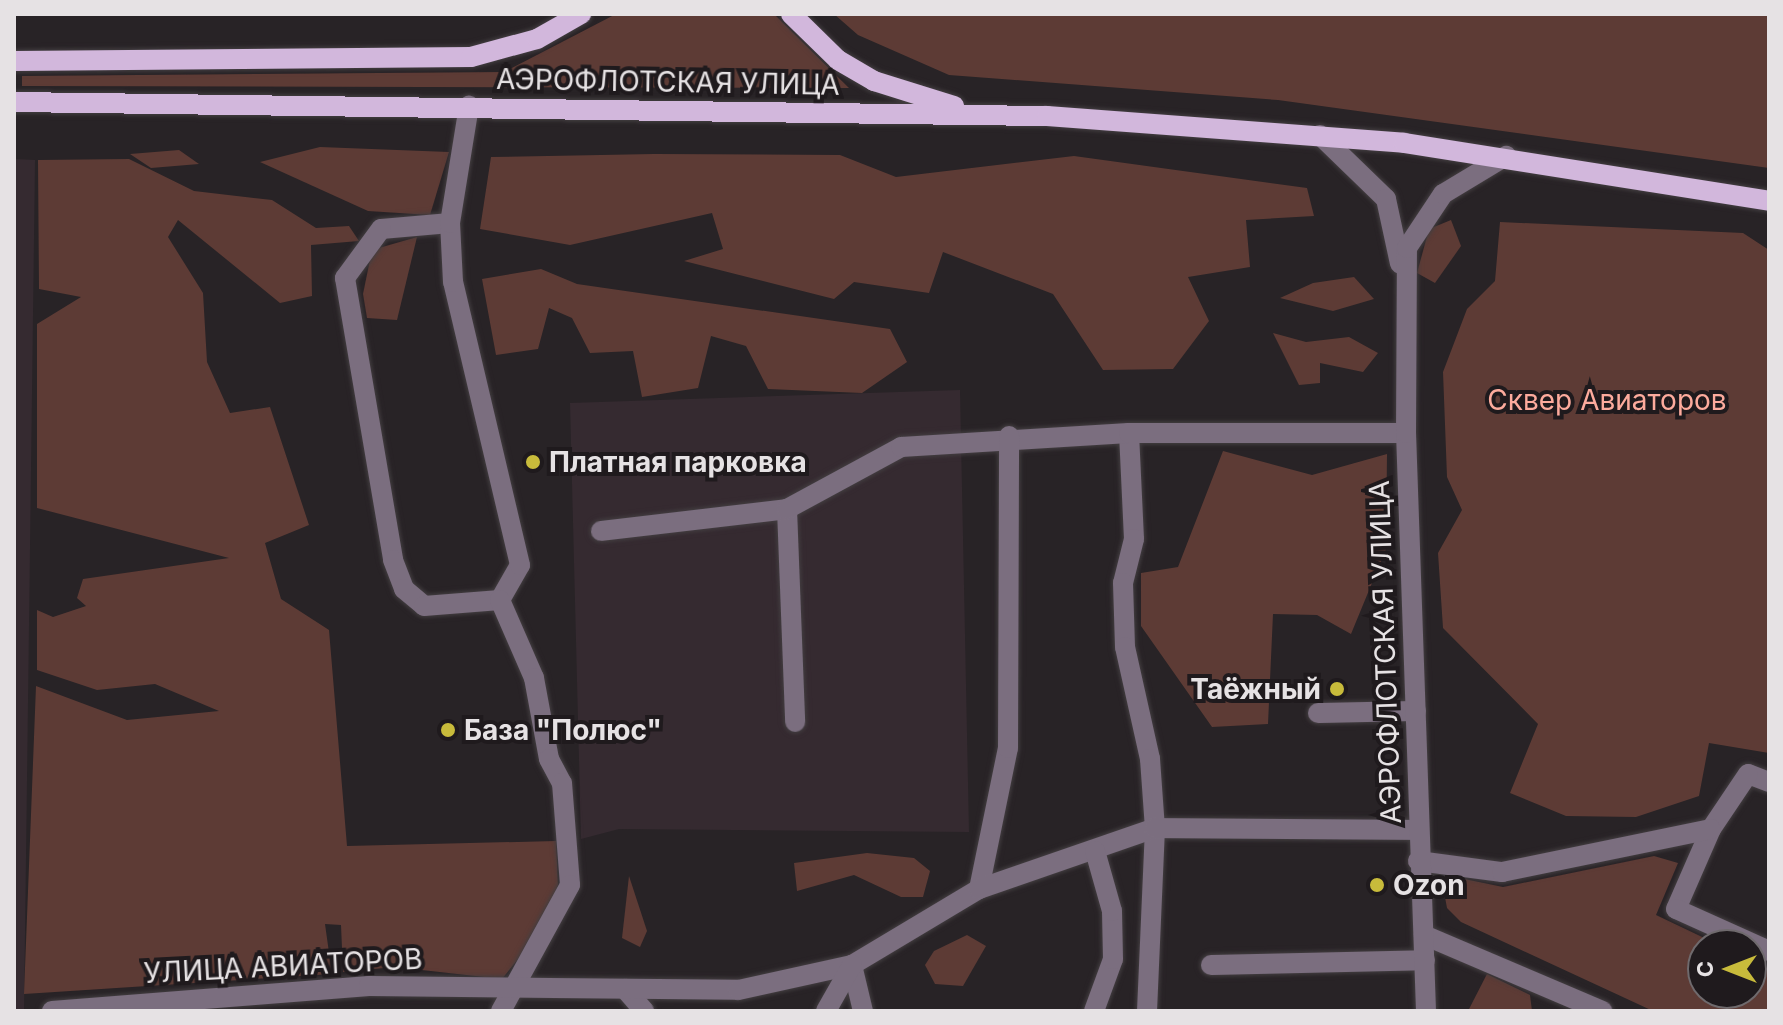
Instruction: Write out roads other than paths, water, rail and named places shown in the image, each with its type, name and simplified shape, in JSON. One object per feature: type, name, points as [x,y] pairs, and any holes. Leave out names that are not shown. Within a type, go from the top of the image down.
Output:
[{"type":"main road","name":"АЭРОФЛОТСКАЯ УЛИЦА","points":[[14,61],[471,57],[537,39],[581,14]]},
{"type":"main road","points":[[791,14],[838,60],[909,96],[1047,116]]},
{"type":"main road","name":"АЭРОФЛОТСКАЯ УЛИЦА","points":[[14,102],[1047,116],[1320,135],[1506,156],[1769,201]]},
{"type":"street","points":[[469,106],[450,223],[453,282],[520,565],[500,600]]},
{"type":"street","name":"АЭРОФЛОТСКАЯ УЛИЦА","points":[[1320,135],[1386,199],[1404,292]]},
{"type":"street","name":"АЭРОФЛОТСКАЯ УЛИЦА","points":[[1426,1011],[1418,861],[1406,433],[1404,292],[1407,248],[1428,208],[1506,156]]},
{"type":"street","points":[[450,223],[381,229],[345,278],[404,589],[424,606],[500,600]]},
{"type":"street","points":[[601,531],[787,509],[901,447],[1129,433],[1406,433]]},
{"type":"street","points":[[1129,433],[1134,539],[1123,583],[1125,647],[1150,759],[1155,828],[1147,1011]]},
{"type":"street","points":[[979,889],[1008,748],[1009,439]]},
{"type":"street","points":[[787,509],[795,722]]},
{"type":"street","points":[[500,600],[534,678],[549,759],[562,783],[570,885],[518,989],[501,1011]]},
{"type":"street","points":[[1318,713],[1416,711]]},
{"type":"street","points":[[1769,782],[1748,774],[1711,829],[1676,909],[1769,951]]},
{"type":"street","points":[[826,1011],[852,965],[979,889],[1155,828],[1418,830]]},
{"type":"street","points":[[1418,861],[1502,872],[1711,829]]},
{"type":"street","points":[[1094,1011],[1113,959],[1112,911],[1095,851]]},
{"type":"street","points":[[1424,935],[1602,1011]]},
{"type":"street","points":[[1211,965],[1425,960]]},
{"type":"street","points":[[852,965],[863,1011]]},
{"type":"street","name":"УЛИЦА АВИАТОРОВ","points":[[52,1011],[369,986],[738,990],[852,965]]},
{"type":"street","points":[[625,989],[644,1011]]},
{"type":"place","name":"Платная парковка","points":[[533,462]]},
{"type":"place","name":"Таёжный","points":[[1337,689]]},
{"type":"place","name":"База \"Полюс\"","points":[[448,730]]},
{"type":"place","name":"Ozon","points":[[1377,885]]},
{"type":"park label","name":"Сквер Авиаторов","points":[[1607,400]]}]
